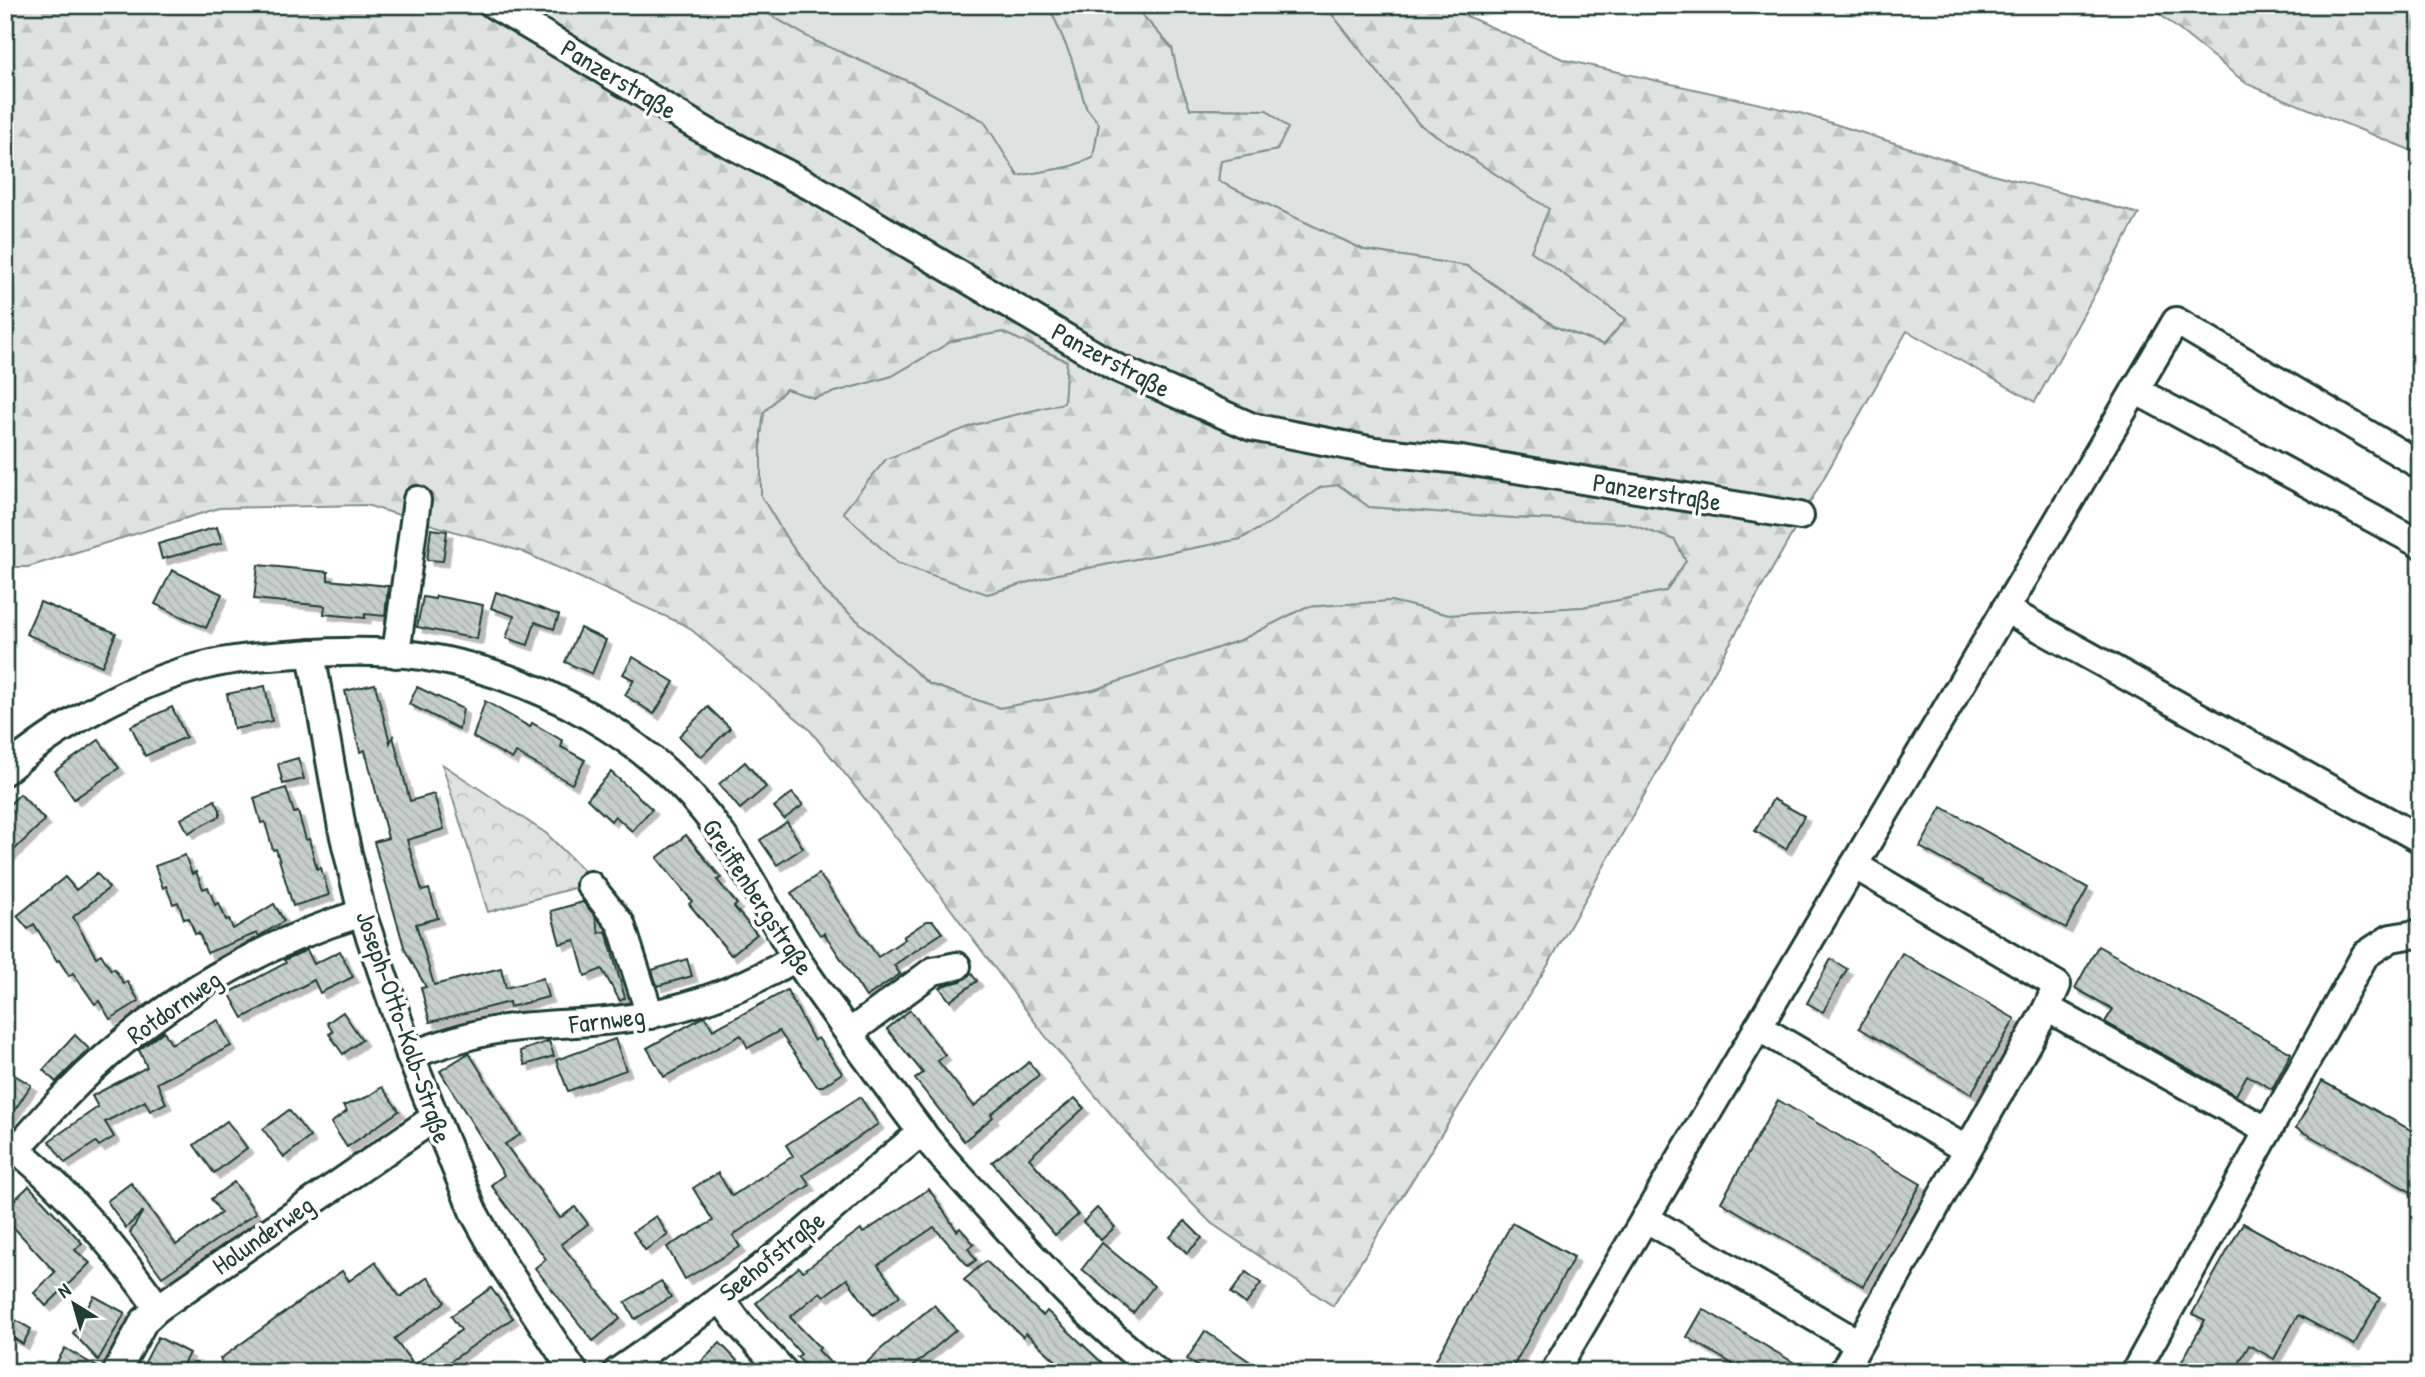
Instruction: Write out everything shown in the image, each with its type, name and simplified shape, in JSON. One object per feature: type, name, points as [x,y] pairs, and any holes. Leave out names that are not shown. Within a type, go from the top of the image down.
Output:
[{"type":"street","name":"Panzerstraße","points":[[494,5],[707,132],[814,188],[1115,368],[1252,427],[1374,451],[1461,460],[1800,516]]},
{"type":"street","points":[[1561,1372],[1556,1369],[2176,321],[2420,465]]},
{"type":"street","points":[[2135,390],[2420,544]]},
{"type":"street","points":[[396,654],[417,500]]},
{"type":"street","points":[[2005,609],[2420,839]]},
{"type":"street","name":"Greiffenbergstraße","points":[[5,771],[48,739],[116,699],[203,666],[270,656],[362,651],[448,662],[491,673],[568,706],[622,736],[657,763],[692,799],[723,836],[796,958],[922,1132],[1045,1270],[1147,1369]]},
{"type":"street","name":"Joseph-Otto-Kolb-Straße","points":[[311,653],[341,828],[362,912],[410,1055],[472,1211],[502,1264],[574,1372]]},
{"type":"street","points":[[1843,1372],[2047,1008],[2057,985],[1854,865]]},
{"type":"street","points":[[590,884],[621,923],[650,1015]]},
{"type":"street","name":"Rotdornweg","points":[[11,1145],[130,1037],[201,984],[299,934],[362,912]]},
{"type":"street","points":[[2135,1372],[2365,955],[2391,938],[2416,934],[2420,936]]},
{"type":"street","name":"Farnweg","points":[[410,1055],[470,1035],[650,1015],[692,1005],[739,988],[796,958]]},
{"type":"street","points":[[849,1033],[933,971],[957,966]]},
{"type":"street","points":[[2047,1008],[2268,1131]]},
{"type":"street","points":[[1758,1027],[1967,1150]]},
{"type":"street","name":"Holunderweg","points":[[123,1372],[118,1369],[144,1321],[158,1308],[434,1118]]},
{"type":"street","name":"Seehofstraße","points":[[617,1372],[721,1299],[798,1238],[922,1132]]},
{"type":"street","points":[[11,1145],[67,1195],[134,1274],[158,1308]]},
{"type":"street","points":[[1645,1218],[1858,1343]]},
{"type":"street","points":[[721,1299],[740,1325],[784,1372]]},
{"type":"green space","points":[[5,5],[753,5],[815,41],[914,84],[984,121],[1018,176],[1069,167],[1093,158],[1099,124],[1086,107],[1071,57],[1049,5],[1133,5],[1172,48],[1178,77],[1190,109],[1267,110],[1288,128],[1277,150],[1221,161],[1218,181],[1364,250],[1467,266],[1556,327],[1604,345],[1626,319],[1531,251],[1549,209],[1419,124],[1331,13],[1319,5],[1442,5],[1565,60],[1800,113],[1989,173],[2139,214],[2035,402],[1907,331],[1548,965],[1333,1306],[1211,1223],[1147,1157],[1046,1037],[918,865],[809,729],[687,626],[523,552],[366,505],[219,508],[28,567],[5,567]],"holes":[[[1002,332],[1067,361],[1064,403],[974,425],[886,459],[843,512],[897,563],[987,594],[1057,574],[1240,539],[1268,524],[1321,487],[1339,485],[1369,507],[1627,523],[1675,540],[1686,561],[1666,591],[1583,607],[1449,615],[1391,601],[1306,607],[1241,640],[1094,690],[1000,708],[929,684],[825,592],[787,539],[761,496],[761,434],[764,412],[786,389],[814,398],[892,376],[952,341]]]},
{"type":"green space","points":[[753,5],[1049,5],[1071,57],[1086,107],[1099,124],[1093,158],[1069,167],[1018,176],[983,121],[914,84],[815,41]]},
{"type":"green space","points":[[1133,5],[1319,5],[1331,13],[1419,124],[1550,209],[1531,251],[1626,319],[1604,345],[1556,327],[1467,266],[1364,250],[1218,181],[1220,161],[1277,150],[1267,110],[1190,109],[1178,77],[1172,48]]},
{"type":"green space","points":[[2148,5],[2420,5],[2420,154],[2247,84]]},
{"type":"green space","points":[[1002,332],[1067,361],[1064,403],[974,425],[987,594],[1057,574],[1240,539],[1268,524],[1321,486],[1339,485],[1369,507],[1627,523],[1675,540],[1686,561],[1666,591],[1583,607],[1449,615],[1391,601],[1306,607],[1241,640],[1094,690],[1000,708],[929,684],[825,592],[787,539],[761,496],[761,434],[764,411],[786,389],[814,398],[892,376],[952,341]]},
{"type":"green space","points":[[442,764],[547,834],[595,882],[488,912]]},
{"type":"building","points":[[217,527],[222,543],[162,559],[158,544]]},
{"type":"building","points":[[431,529],[447,531],[443,561],[427,560]]},
{"type":"building","points":[[258,565],[328,572],[328,580],[388,586],[385,616],[365,614],[365,618],[324,614],[325,606],[254,599]]},
{"type":"building","points":[[172,570],[222,594],[206,628],[155,604]]},
{"type":"building","points":[[496,592],[559,615],[554,629],[535,622],[528,645],[506,638],[514,616],[491,608]]},
{"type":"building","points":[[436,596],[483,605],[477,639],[417,627],[423,597],[435,599]]},
{"type":"building","points":[[40,602],[116,633],[102,666],[26,634]]},
{"type":"building","points":[[580,628],[606,640],[592,674],[565,662]]},
{"type":"building","points":[[633,657],[674,682],[654,714],[625,695],[634,680],[623,674]]},
{"type":"building","points":[[375,684],[390,743],[393,736],[410,801],[434,794],[444,829],[407,840],[422,891],[429,889],[438,918],[416,924],[434,985],[501,968],[506,988],[543,978],[548,997],[510,1007],[509,1002],[430,1022],[421,988],[426,987],[405,950],[374,842],[388,838],[365,750],[360,752],[345,691]]},
{"type":"building","points":[[265,686],[272,721],[234,729],[227,694]]},
{"type":"building","points":[[417,687],[463,709],[459,729],[409,704]]},
{"type":"building","points":[[485,701],[530,727],[532,723],[563,741],[561,747],[585,760],[572,784],[516,753],[512,759],[473,737]]},
{"type":"building","points":[[172,707],[186,737],[145,756],[131,726]]},
{"type":"building","points":[[708,707],[730,728],[701,757],[679,736]]},
{"type":"building","points":[[99,740],[119,768],[74,799],[55,771]]},
{"type":"building","points":[[298,758],[304,779],[283,784],[278,764]]},
{"type":"building","points":[[745,762],[766,787],[740,809],[719,784]]},
{"type":"building","points":[[611,772],[652,809],[632,831],[615,816],[611,821],[587,799]]},
{"type":"building","points":[[286,788],[294,813],[298,812],[306,840],[309,839],[317,869],[321,868],[329,895],[293,906],[276,849],[273,850],[265,822],[261,823],[254,798]]},
{"type":"building","points":[[792,793],[803,805],[784,819],[774,807]]},
{"type":"building","points":[[20,794],[45,820],[5,859],[5,809]]},
{"type":"building","points":[[1773,799],[1804,816],[1786,849],[1755,831]]},
{"type":"building","points":[[215,800],[220,816],[188,833],[181,819]]},
{"type":"building","points":[[1942,807],[2088,888],[2066,928],[1920,847]]},
{"type":"building","points":[[787,822],[803,848],[777,865],[760,840]]},
{"type":"building","points":[[686,835],[721,878],[717,880],[737,904],[734,907],[757,934],[731,955],[689,904],[692,901],[657,858]]},
{"type":"building","points":[[185,855],[192,874],[196,872],[203,889],[208,887],[215,905],[219,903],[233,929],[274,904],[284,921],[259,936],[257,933],[207,953],[189,918],[184,919],[178,902],[173,904],[166,886],[163,888],[155,866]]},
{"type":"building","points":[[97,873],[109,888],[73,917],[96,957],[101,954],[124,984],[127,981],[139,1001],[110,1019],[99,1001],[95,1004],[73,973],[69,976],[59,960],[57,961],[34,924],[28,929],[17,916],[65,877],[76,890]]},
{"type":"building","points":[[819,874],[878,957],[927,921],[933,921],[942,933],[894,965],[900,974],[866,997],[824,933],[820,935],[791,893]]},
{"type":"building","points":[[583,902],[595,916],[599,933],[606,931],[625,998],[620,1001],[602,969],[585,976],[575,940],[560,944],[551,911]]},
{"type":"building","points":[[2098,946],[2291,1053],[2272,1089],[2247,1075],[2236,1095],[2105,1022],[2113,1009],[2075,988]]},
{"type":"building","points":[[307,950],[314,964],[340,951],[353,977],[320,993],[314,980],[243,1018],[229,993],[286,963],[284,960]]},
{"type":"building","points":[[1902,953],[2015,1019],[1971,1094],[1859,1028]]},
{"type":"building","points":[[687,959],[692,976],[657,986],[652,970]]},
{"type":"building","points":[[1831,959],[1847,969],[1823,1012],[1807,1003]]},
{"type":"building","points":[[971,973],[977,981],[950,1001],[940,988],[961,981]]},
{"type":"building","points":[[787,990],[814,1041],[818,1038],[842,1073],[823,1086],[817,1086],[779,1031],[748,1048],[741,1035],[664,1077],[647,1048],[705,1016],[713,1030]]},
{"type":"building","points":[[910,1010],[945,1055],[938,1061],[974,1106],[1029,1062],[1039,1075],[991,1114],[993,1117],[964,1141],[915,1079],[923,1073],[887,1029]]},
{"type":"building","points":[[343,1012],[362,1040],[343,1054],[329,1034],[333,1032],[327,1023]]},
{"type":"building","points":[[218,1020],[231,1046],[157,1083],[166,1103],[150,1111],[145,1101],[105,1122],[114,1137],[99,1146],[96,1142],[65,1163],[49,1141],[98,1107],[92,1096],[147,1067],[139,1050],[164,1031],[171,1044]]},
{"type":"building","points":[[75,1035],[89,1049],[56,1082],[43,1070]]},
{"type":"building","points":[[615,1039],[626,1070],[568,1091],[556,1060]]},
{"type":"building","points":[[549,1041],[554,1056],[525,1065],[520,1051]]},
{"type":"building","points":[[469,1053],[520,1135],[505,1144],[560,1218],[575,1207],[588,1224],[561,1244],[620,1319],[593,1341],[535,1268],[546,1259],[491,1185],[504,1175],[440,1071]]},
{"type":"building","points":[[5,1069],[31,1085],[5,1125]]},
{"type":"building","points":[[2322,1081],[2420,1135],[2420,1197],[2296,1128]]},
{"type":"building","points":[[382,1087],[399,1111],[347,1147],[331,1123],[347,1111],[343,1106],[367,1097]]},
{"type":"building","points":[[860,1097],[878,1124],[803,1175],[810,1185],[733,1235],[740,1247],[685,1279],[667,1247],[713,1221],[693,1188],[718,1173],[732,1196],[793,1156],[786,1145]]},
{"type":"building","points":[[1075,1098],[1084,1108],[1029,1158],[1078,1215],[1055,1235],[992,1162]]},
{"type":"building","points":[[1778,1100],[1921,1184],[1863,1286],[1721,1202]]},
{"type":"building","points":[[289,1110],[310,1137],[284,1157],[263,1129]]},
{"type":"building","points":[[227,1121],[247,1148],[214,1173],[194,1145]]},
{"type":"building","points":[[234,1182],[256,1213],[162,1277],[130,1233],[143,1211],[126,1228],[107,1201],[131,1183],[176,1245],[221,1213],[211,1199]]},
{"type":"building","points":[[29,1186],[82,1243],[75,1250],[90,1263],[46,1306],[34,1293],[55,1272],[5,1218],[5,1209]]},
{"type":"building","points":[[929,1189],[957,1231],[960,1228],[974,1244],[968,1248],[976,1260],[968,1266],[934,1227],[878,1265],[900,1296],[873,1315],[847,1279],[824,1296],[820,1292],[790,1317],[839,1372],[811,1372],[797,1357],[801,1354],[756,1303],[799,1267],[803,1271],[861,1229],[863,1233]]},
{"type":"building","points":[[1097,1208],[1115,1227],[1101,1240],[1083,1222]]},
{"type":"building","points":[[656,1216],[668,1235],[645,1250],[633,1232]]},
{"type":"building","points":[[1185,1221],[1202,1238],[1187,1253],[1170,1237]]},
{"type":"building","points":[[1512,1223],[1574,1257],[1510,1372],[1429,1372]]},
{"type":"building","points":[[2243,1223],[2380,1298],[2354,1345],[2298,1315],[2274,1359],[2249,1345],[2234,1372],[2176,1372],[2205,1320],[2192,1314]]},
{"type":"building","points":[[1102,1243],[1154,1286],[1133,1313],[1082,1269]]},
{"type":"building","points":[[986,1261],[1043,1316],[1047,1311],[1112,1372],[1068,1372],[1026,1333],[1023,1337],[964,1280]]},
{"type":"building","points":[[375,1262],[400,1297],[428,1277],[445,1302],[394,1339],[414,1365],[461,1330],[451,1316],[491,1288],[513,1318],[435,1372],[229,1372],[220,1359],[342,1271],[349,1281]]},
{"type":"building","points":[[1246,1272],[1261,1283],[1246,1304],[1231,1293]]},
{"type":"building","points":[[661,1281],[671,1297],[635,1319],[625,1302]]},
{"type":"building","points":[[94,1296],[125,1313],[98,1360],[73,1333]]},
{"type":"building","points":[[934,1305],[956,1330],[906,1372],[857,1372],[881,1349]]},
{"type":"building","points":[[1703,1309],[1810,1372],[1746,1372],[1687,1337]]},
{"type":"building","points":[[5,1314],[31,1329],[23,1344],[5,1333]]},
{"type":"building","points":[[1205,1331],[1265,1372],[1206,1372],[1187,1359]]},
{"type":"building","points":[[158,1337],[189,1353],[179,1372],[154,1372],[143,1366]]},
{"type":"building","points":[[720,1343],[748,1372],[691,1372]]},
{"type":"building","points":[[65,1348],[102,1370],[103,1372],[51,1372]]}]
